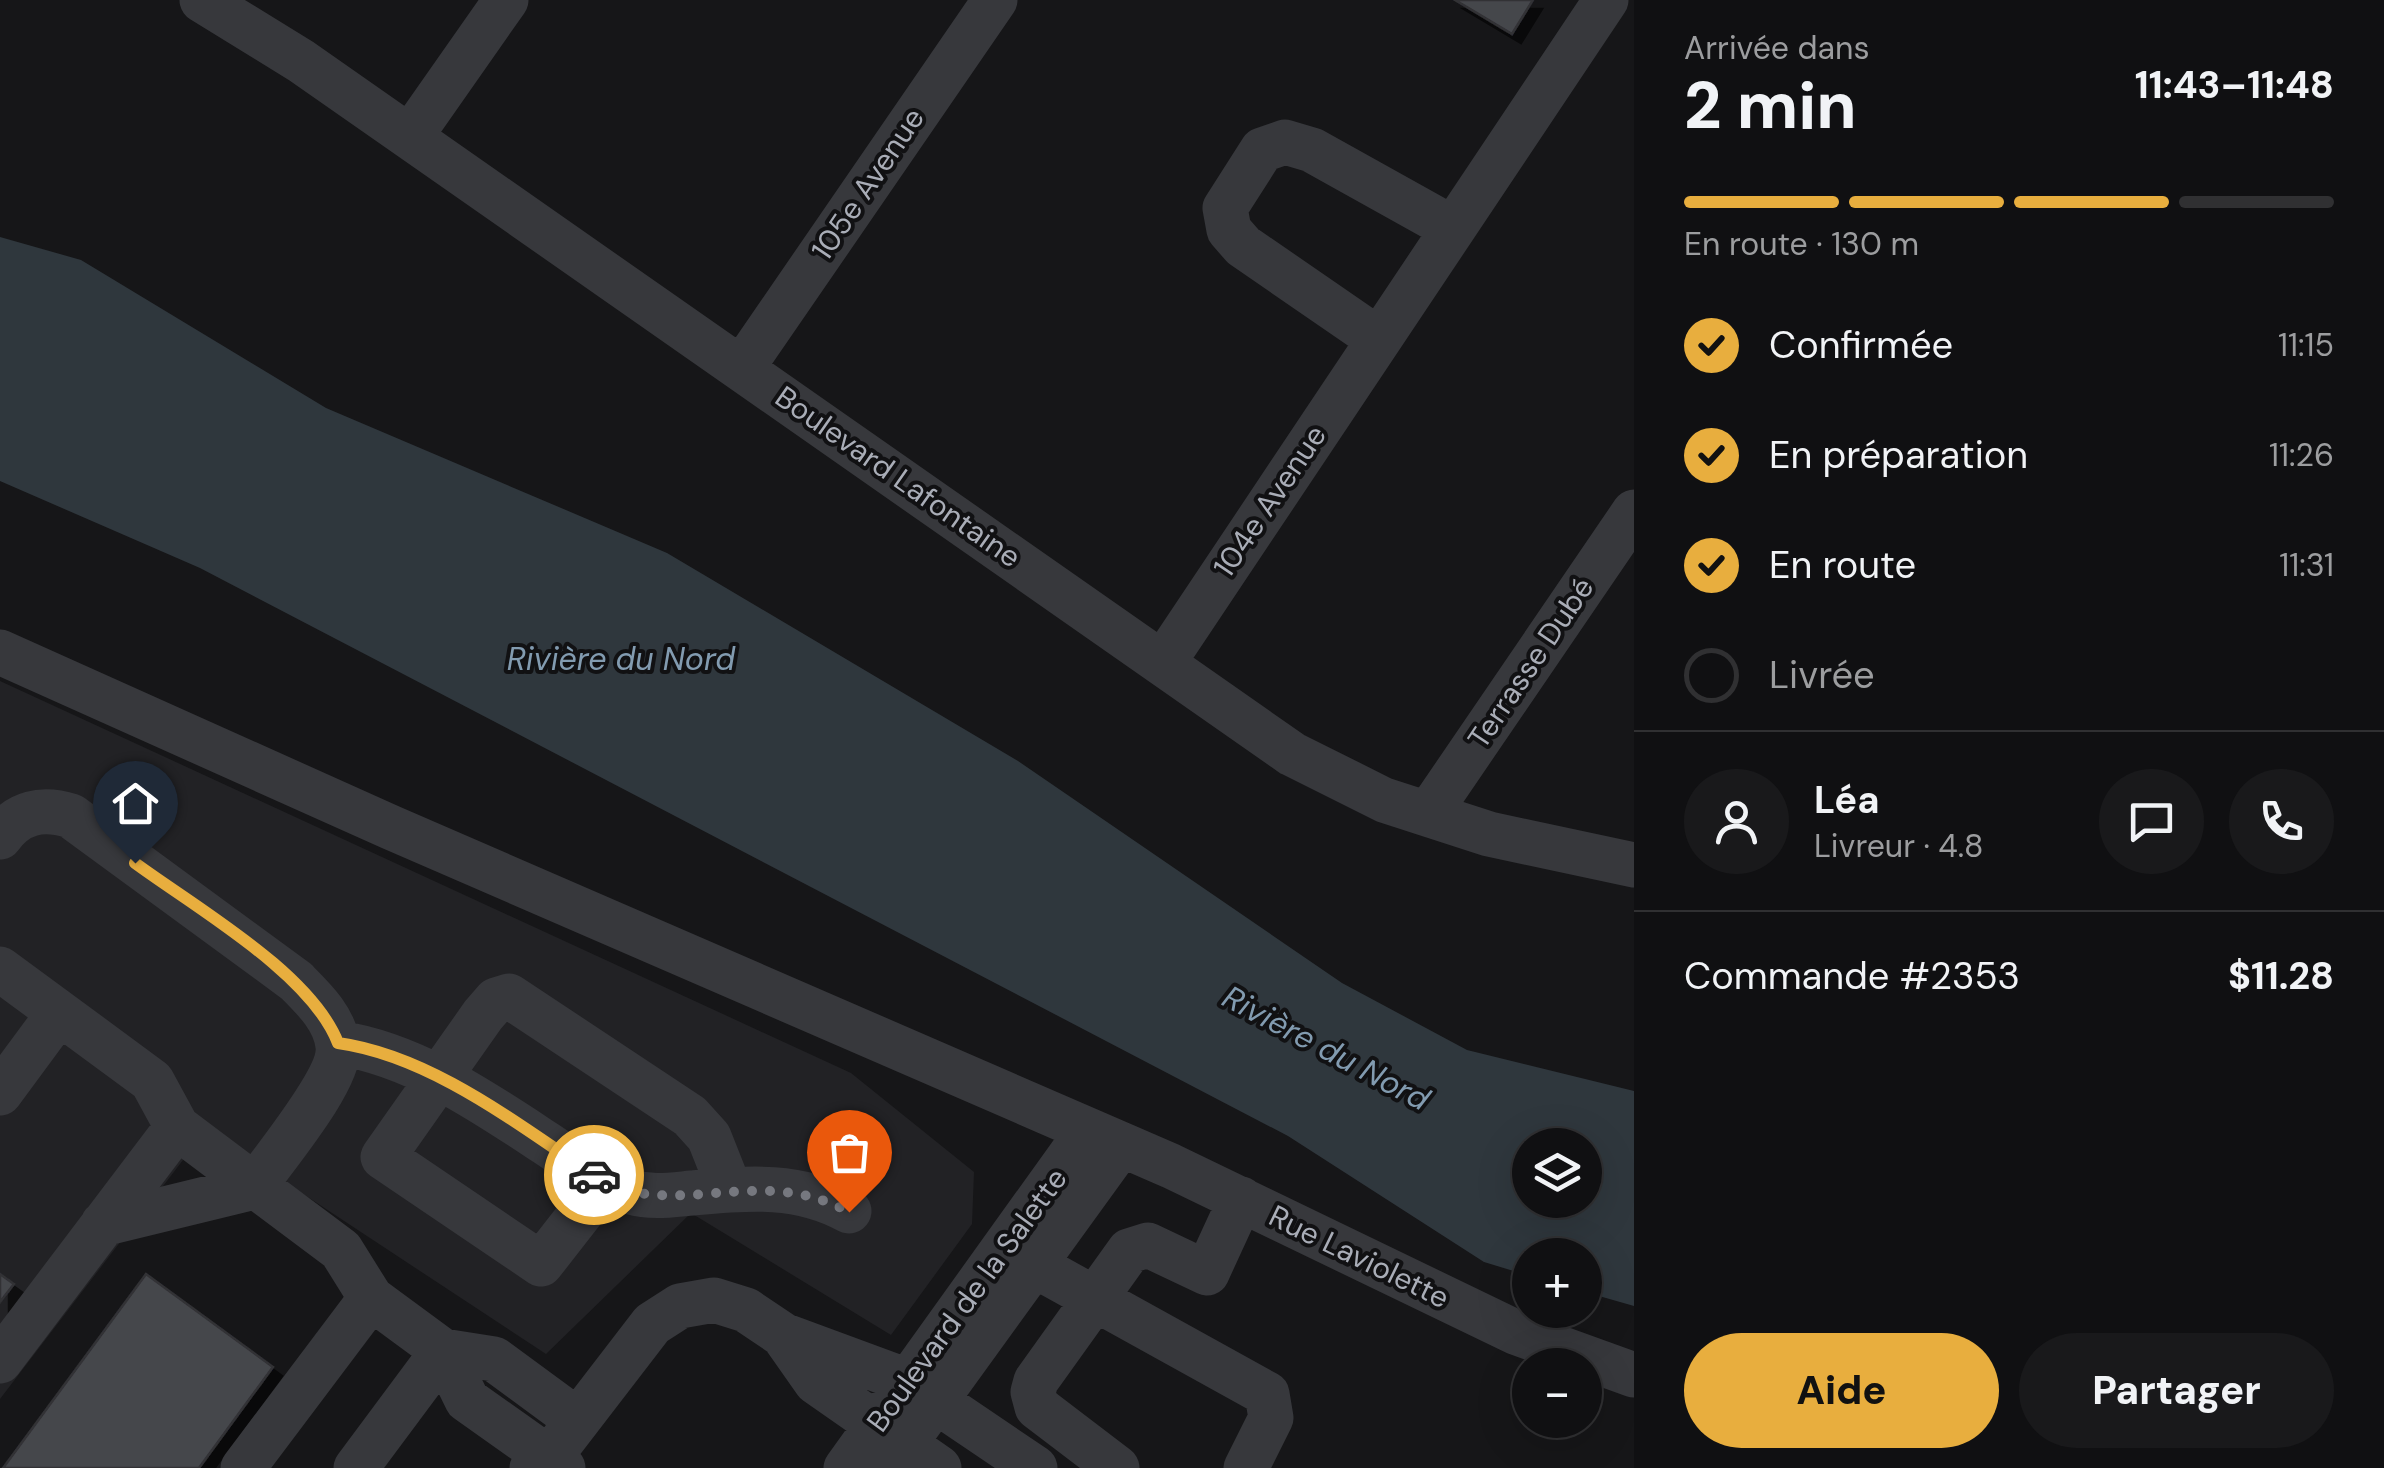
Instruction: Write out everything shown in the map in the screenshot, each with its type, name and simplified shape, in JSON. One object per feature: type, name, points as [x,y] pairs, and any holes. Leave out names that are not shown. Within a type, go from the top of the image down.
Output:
[{"type":"street","name":"Boulevard Lafontaine","points":[[202,0],[301,60],[1292,754],[1384,800],[1489,834],[1634,865]]},
{"type":"street","points":[[410,136],[506,0]]},
{"type":"street","name":"105e Avenue","points":[[742,368],[994,0]]},
{"type":"street","name":"104e Avenue","points":[[1163,663],[1606,0]]},
{"type":"street","points":[[1378,339],[1243,246],[1228,230],[1225,208],[1262,150],[1285,142],[1312,150],[1452,228]]},
{"type":"street","name":"Terrasse Dubé","points":[[1428,814],[1634,512]]},
{"type":"street","name":"Rue Laviolette","points":[[0,652],[1241,1200],[1515,1332],[1634,1374]]},
{"type":"street","points":[[0,838],[27,814],[41,810],[71,816],[296,981],[323,1010],[338,1043],[332,1074],[254,1187],[103,1224]]},
{"type":"street","points":[[0,969],[152,1081],[176,1127],[341,1250],[372,1298],[443,1351],[467,1400],[548,1465],[652,1324],[680,1306],[714,1300],[736,1305],[783,1334],[920,1390],[1035,1468]]},
{"type":"street","points":[[605,1182],[541,1264],[383,1157],[496,1000],[510,996],[522,1000],[690,1116],[722,1160],[730,1190]]},
{"type":"street","points":[[0,1093],[59,1013]]},
{"type":"street","points":[[338,1043],[372,1048],[492,1107],[605,1182],[656,1197],[730,1190],[796,1190],[849,1212]]},
{"type":"street","points":[[0,1361],[176,1127]]},
{"type":"street","name":"Boulevard de la Salette","points":[[920,1390],[1034,1265],[1104,1139]]},
{"type":"street","name":"Boulevard de la Salette","points":[[846,1468],[902,1451],[920,1390],[1104,1139]]},
{"type":"street","points":[[1117,1468],[1037,1407],[1032,1392],[1036,1381],[1123,1257],[1142,1244],[1207,1273],[1241,1200]]},
{"type":"street","points":[[1034,1265],[1267,1394],[1271,1418],[1246,1468]]},
{"type":"street","points":[[242,1468],[372,1298]]},
{"type":"street","points":[[783,1334],[816,1382],[902,1451]]},
{"type":"street","points":[[443,1351],[494,1359],[578,1420]]},
{"type":"street","points":[[356,1468],[443,1351]]},
{"type":"shaded area","points":[[0,681],[851,1073],[974,1172],[972,1224],[891,1335],[691,1213],[546,1354],[206,1130],[0,1399]]},
{"type":"water","name":"Rivière du Nord","points":[[0,237],[81,260],[326,408],[667,553],[1018,761],[1342,983],[1467,1050],[1634,1091],[1634,1306],[1602,1297],[1602,1238],[1512,1238],[1512,1271],[1484,1262],[1288,1136],[200,568],[0,481]]},
{"type":"building","points":[[1455,0],[1533,0],[1512,34]]},
{"type":"building","points":[[0,1274],[14,1284],[0,1302]]},
{"type":"building","points":[[146,1274],[273,1367],[199,1468],[3,1468]]},
{"type":"way so far","points":[[594,1175],[630,1192],[656,1197],[769,1188],[796,1190],[849,1212]]},
{"type":"route","points":[[135,863],[296,981],[323,1010],[338,1043],[372,1048],[492,1107],[594,1175]]}]
